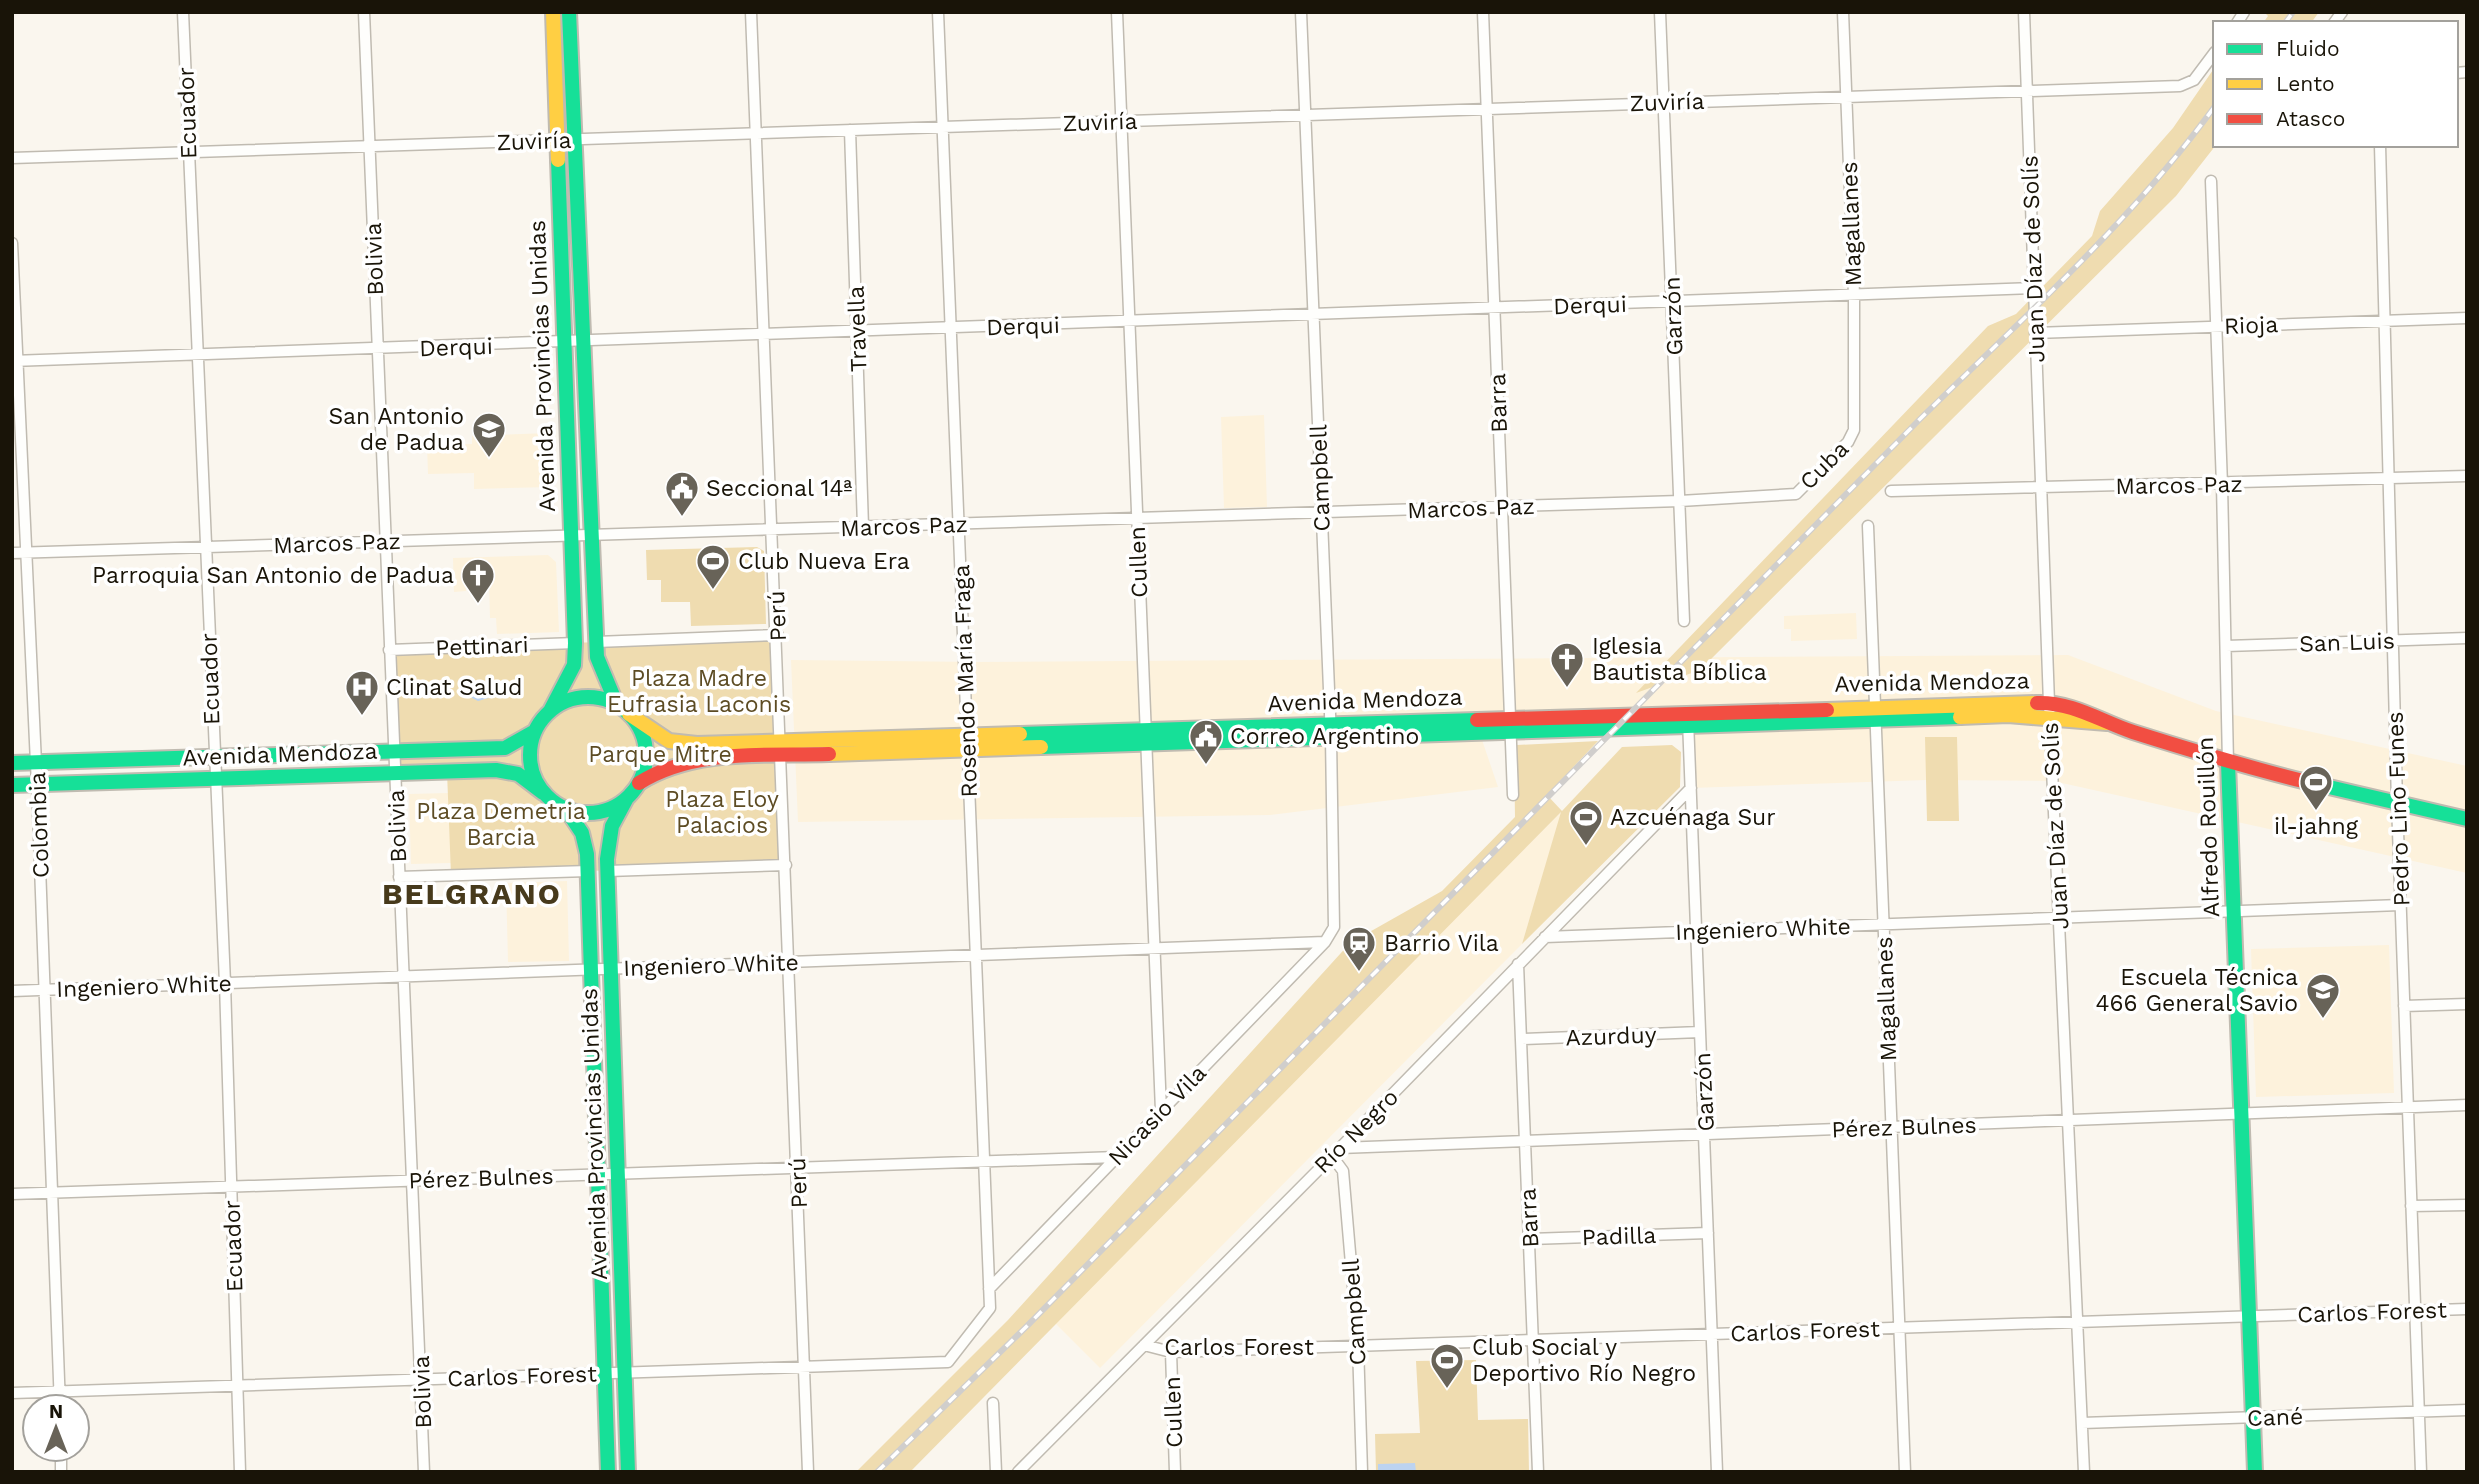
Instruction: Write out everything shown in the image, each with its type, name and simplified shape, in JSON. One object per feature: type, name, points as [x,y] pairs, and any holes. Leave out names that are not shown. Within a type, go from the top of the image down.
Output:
[{"type":"main road","name":"Avenida Provincias Unidas","points":[[550,711],[574,665],[575,643],[553,12]]},
{"type":"main road","name":"Avenida Provincias Unidas","points":[[569,12],[596,642],[606,686],[617,705]]},
{"type":"main road","points":[[582,697],[600,698],[617,705],[629,714],[640,729],[646,747],[645,765],[639,783],[627,798],[598,813],[566,809],[543,793],[530,763],[535,731],[550,711],[565,702],[582,697]]},
{"type":"main road","name":"Avenida Mendoza","points":[[639,783],[659,770],[682,761],[782,749],[1876,713],[2049,710],[2077,706],[2106,723],[2228,762],[2467,819]]},
{"type":"main road","name":"Avenida Mendoza","points":[[629,714],[669,741],[782,749]]},
{"type":"main road","name":"Avenida Mendoza","points":[[12,763],[505,748],[535,731]]},
{"type":"main road","name":"Alfredo Rouillón","points":[[2228,762],[2255,1472]]},
{"type":"main road","name":"Avenida Mendoza","points":[[12,785],[496,770],[518,774],[543,793]]},
{"type":"main road","name":"Avenida Provincias Unidas","points":[[627,798],[612,826],[608,870],[628,1472]]},
{"type":"main road","name":"Avenida Provincias Unidas","points":[[566,809],[582,833],[588,872],[608,1472]]},
{"type":"street","name":"Ecuador","points":[[183,12],[213,756],[225,983],[240,1472]]},
{"type":"street","name":"Bolivia","points":[[364,12],[424,1472]]},
{"type":"street","name":"Perú","points":[[751,12],[778,635],[808,1472]]},
{"type":"street","name":"Rosendo María Fraga","points":[[938,12],[990,1308],[948,1362]]},
{"type":"street","name":"Cullen","points":[[1117,12],[1161,1111]]},
{"type":"street","name":"Campbell","points":[[1301,12],[1331,731],[1334,928],[1325,942]]},
{"type":"street","name":"Barra","points":[[1483,12],[1513,795]]},
{"type":"street","name":"Garzón","points":[[1660,12],[1684,621]]},
{"type":"street","name":"Magallanes","points":[[1843,12],[1854,295],[1852,436]]},
{"type":"street","name":"Juan Díaz de Solís","points":[[2024,12],[2049,710],[2070,1121],[2084,1472]]},
{"type":"street","name":"Zuviría","points":[[12,158],[2188,84],[2213,54]]},
{"type":"street","name":"Travella","points":[[850,130],[863,527]]},
{"type":"street","name":"Pedro Lino Funes","points":[[2380,147],[2400,905],[2421,1472]]},
{"type":"street","name":"Alfredo Rouillón","points":[[2211,181],[2222,485],[2228,762]]},
{"type":"street","name":"Colombia","points":[[12,243],[15,361],[37,785],[59,1392]]},
{"type":"street","name":"Derqui","points":[[15,361],[765,336],[2034,288]]},
{"type":"street","name":"Rioja","points":[[2035,332],[2467,318]]},
{"type":"street","name":"Cuba","points":[[1796,494],[1852,436]]},
{"type":"street","name":"Marcos Paz","points":[[1891,491],[2222,485],[2467,476]]},
{"type":"street","name":"Marcos Paz","points":[[12,553],[1680,501],[1796,494]]},
{"type":"street","name":"Magallanes","points":[[1868,526],[1905,1472]]},
{"type":"street","points":[[596,642],[778,635]]},
{"type":"street","name":"San Luis","points":[[2226,646],[2467,638]]},
{"type":"street","name":"Pettinari","points":[[389,650],[575,643]]},
{"type":"street","name":"Garzón","points":[[1688,719],[1717,1472]]},
{"type":"street","name":"Río Negro","points":[[1018,1472],[1340,1148],[1691,788]]},
{"type":"street","points":[[608,870],[786,865]]},
{"type":"street","points":[[399,877],[588,872]]},
{"type":"street","name":"Ingeniero White","points":[[1545,937],[2400,905]]},
{"type":"street","name":"Ingeniero White","points":[[12,991],[1325,942]]},
{"type":"street","name":"Nicasio Vila","points":[[989,1289],[1325,942]]},
{"type":"street","name":"Barra","points":[[1518,964],[1531,1239],[1538,1472]]},
{"type":"street","points":[[2404,1006],[2467,1004]]},
{"type":"street","name":"Azurduy","points":[[1522,1039],[1700,1032]]},
{"type":"street","name":"Pérez Bulnes","points":[[1340,1148],[2241,1116],[2467,1105]]},
{"type":"street","name":"Campbell","points":[[1332,1156],[1343,1171],[1358,1345],[1362,1472]]},
{"type":"street","name":"Pérez Bulnes","points":[[12,1194],[1117,1157]]},
{"type":"street","points":[[2411,1206],[2467,1205]]},
{"type":"street","name":"Padilla","points":[[1531,1239],[1708,1233]]},
{"type":"street","name":"Carlos Forest","points":[[1144,1345],[1171,1352],[2467,1309]]},
{"type":"street","name":"Cullen","points":[[1171,1352],[1175,1472]]},
{"type":"street","name":"Carlos Forest","points":[[12,1393],[948,1362]]},
{"type":"street","points":[[993,1403],[996,1472]]},
{"type":"street","name":"Cané","points":[[2082,1423],[2467,1410]]},
{"type":"shaded area","points":[[1264,415],[1267,507],[1224,508],[1221,417]]},
{"type":"shaded area","name":"San Antonio de Padua","points":[[549,433],[551,487],[474,489],[474,473],[428,474],[427,445],[472,444],[472,436]]},
{"type":"shaded area","points":[[548,555],[556,562],[559,632],[497,634],[496,618],[490,618],[489,580],[466,581],[466,591],[454,592],[453,558]]},
{"type":"shaded area","points":[[1856,613],[1857,639],[1791,641],[1791,629],[1784,629],[1784,616]]},
{"type":"shaded area","points":[[2068,655],[2216,711],[2467,766],[2467,873],[2053,781],[1926,780],[1691,788],[1689,727],[1480,734],[1498,787],[1270,815],[798,822],[791,660],[978,662]]},
{"type":"shaded area","points":[[448,793],[451,863],[411,864],[409,794]]},
{"type":"shaded area","points":[[1562,811],[1522,944],[1100,1368],[1052,1320]]},
{"type":"shaded area","points":[[567,881],[569,961],[508,962],[506,883]]},
{"type":"shaded area","name":"Escuela Técnica 466 General Savio","points":[[2389,945],[2394,1093],[2256,1097],[2251,949]]},
{"type":"green space","points":[[2264,12],[2319,12],[2312,21],[2264,21],[2268,16]]},
{"type":"green space","points":[[2213,70],[2214,147],[2176,196],[1700,670],[1636,693],[1988,326],[2016,314],[2092,236],[2100,211],[2173,128]]},
{"type":"green space","name":"Club Nueva Era","points":[[757,547],[764,551],[766,624],[691,626],[690,602],[661,602],[661,580],[647,580],[646,550]]},
{"type":"green space","name":"Parque Mitre","points":[[778,635],[786,865],[451,875],[447,772],[395,773],[389,650]]},
{"type":"green space","points":[[1925,737],[1957,737],[1959,821],[1927,821]]},
{"type":"green space","points":[[1598,741],[1547,795],[1562,811],[1622,747],[1672,745],[1681,752],[1680,787],[1522,944],[1561,812],[910,1472],[856,1472],[1008,1320],[1350,943],[1442,891],[1515,817],[1514,750],[1517,745]]},
{"type":"green space","name":"Club Social y Deportivo Río Negro","points":[[1476,1360],[1478,1420],[1528,1419],[1529,1472],[1376,1472],[1375,1434],[1420,1433],[1416,1361]]},
{"type":"water","points":[[472,689],[491,689],[492,697],[478,701],[470,697]]},
{"type":"water","points":[[1415,1463],[1416,1472],[1378,1472],[1378,1464]]},
{"type":"railway","points":[[2286,21],[2293,12]]},
{"type":"railway","points":[[877,1472],[1027,1326],[1920,419],[2112,230],[2213,109]]},
{"type":"traffic: fast","points":[[569,12],[597,657],[617,705]]},
{"type":"traffic: fast","points":[[550,711],[574,665],[575,643],[558,160]]},
{"type":"traffic: fast","points":[[588,697],[610,701],[629,714],[642,733],[646,755],[642,777],[629,796],[610,809],[588,813],[566,809],[547,796],[534,777],[530,755],[534,733],[547,714],[566,701],[588,697]]},
{"type":"traffic: fast","points":[[1041,747],[1960,717]]},
{"type":"traffic: fast","points":[[1020,734],[1477,720]]},
{"type":"traffic: fast","points":[[12,763],[505,748],[535,731]]},
{"type":"traffic: fast","points":[[2228,763],[2255,1472]]},
{"type":"traffic: fast","points":[[12,785],[496,770],[518,774],[543,793]]},
{"type":"traffic: fast","points":[[2303,781],[2467,819]]},
{"type":"traffic: fast","points":[[627,798],[612,826],[607,859],[628,1472]]},
{"type":"traffic: fast","points":[[566,809],[582,833],[587,854],[608,1472]]},
{"type":"traffic: slow","points":[[553,12],[558,160]]},
{"type":"traffic: slow","points":[[1827,710],[2037,703]]},
{"type":"traffic: slow","points":[[629,714],[669,741],[697,744],[1020,734]]},
{"type":"traffic: slow","points":[[1960,717],[2008,715],[2107,723]]},
{"type":"traffic: slow","points":[[829,754],[1041,747]]},
{"type":"traffic: jam","points":[[2037,703],[2074,709],[2133,732],[2303,781]]},
{"type":"traffic: jam","points":[[1477,720],[1827,710]]},
{"type":"traffic: jam","points":[[639,783],[683,764],[707,759],[829,754]]},
{"type":"place","name":"San Antonio de Padua","points":[[489,459]]},
{"type":"place","name":"Seccional 14ª","points":[[682,518]]},
{"type":"place","name":"Club Nueva Era","points":[[713,591]]},
{"type":"place","name":"Parroquia San Antonio de Padua","points":[[478,605]]},
{"type":"place","name":"Iglesia Bautista Bíblica","points":[[1567,689]]},
{"type":"place","name":"Clinat Salud","points":[[362,717]]},
{"type":"place","name":"Correo Argentino","points":[[1206,766]]},
{"type":"place","name":"il-jahng","points":[[2316,812]]},
{"type":"place","name":"Azcuénaga Sur","points":[[1586,847]]},
{"type":"place","name":"Barrio Vila","points":[[1359,973]]},
{"type":"place","name":"Escuela Técnica 466 General Savio","points":[[2323,1020]]},
{"type":"place","name":"Club Social y Deportivo Río Negro","points":[[1447,1390]]},
{"type":"district","name":"BELGRANO","points":[[472,894]]},
{"type":"park label","name":"Plaza Madre Eufrasia Laconis","points":[[699,691]]},
{"type":"park label","name":"Plaza Eloy Palacios","points":[[722,812]]},
{"type":"park label","name":"Plaza Demetria Barcia","points":[[501,824]]}]
